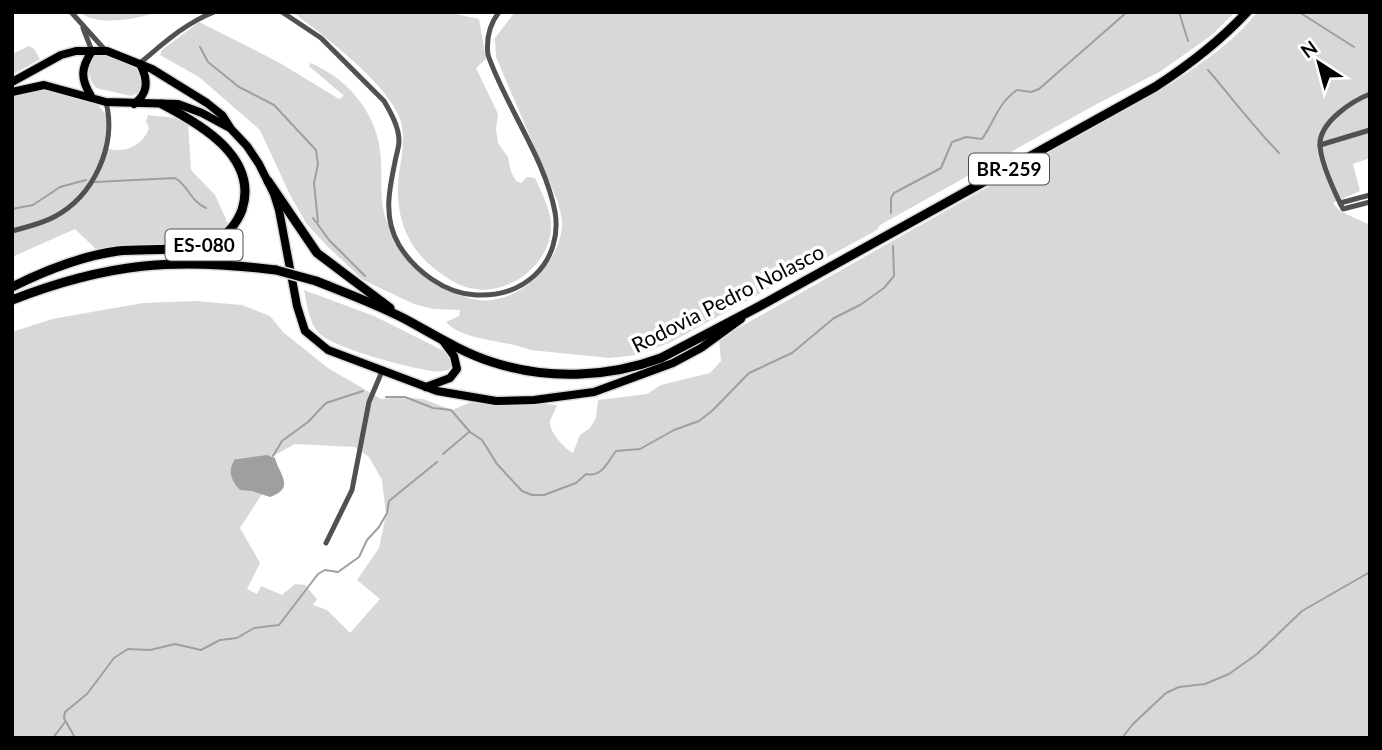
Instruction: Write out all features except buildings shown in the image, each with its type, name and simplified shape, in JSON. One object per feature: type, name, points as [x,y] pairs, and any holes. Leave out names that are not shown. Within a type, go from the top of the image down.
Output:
[{"type":"highway","name":"Rodovia Pedro Nolasco","points":[[12,300],[73,278],[153,264],[223,263],[276,270],[316,281],[492,362],[519,368],[590,375],[629,368],[661,358],[758,307],[1155,87],[1191,64],[1223,38],[1247,12]]},
{"type":"highway","name":"ES-080","points":[[12,288],[49,270],[84,258],[119,251],[202,245],[215,241],[232,227],[242,209],[245,195],[237,163],[207,130],[162,104]]},
{"type":"highway","name":"ES-080","points":[[268,181],[317,253],[405,320]]},
{"type":"main road","points":[[12,82],[61,55],[76,51],[107,51],[152,69],[222,115],[231,129]]},
{"type":"main road","points":[[91,96],[84,84],[82,72],[92,51]]},
{"type":"main road","points":[[134,104],[143,95],[147,83],[140,64]]},
{"type":"main road","name":"ES-080","points":[[12,92],[44,85],[106,102],[178,104],[231,129],[247,146],[268,181],[279,210],[297,306],[305,331],[328,350],[426,387]]},
{"type":"main road","points":[[426,387],[447,394],[496,401],[534,400],[594,392],[682,358],[701,348],[758,307]]},
{"type":"main road","points":[[426,387],[450,378],[457,369],[454,356],[443,341]]},
{"type":"street","points":[[71,12],[107,51]]},
{"type":"street","points":[[140,64],[176,32],[194,20],[214,12]]},
{"type":"street","points":[[282,12],[321,38],[384,101],[395,124],[399,141],[388,202],[398,242],[413,264],[424,274],[449,288],[472,295],[509,291],[532,278],[545,265],[556,232],[555,209],[544,178],[488,55],[489,29],[499,12]]},
{"type":"street","points":[[82,26],[92,51]]},
{"type":"street","points":[[152,69],[153,52]]},
{"type":"street","points":[[1370,94],[1341,112],[1329,124],[1320,145],[1344,209],[1370,202]]},
{"type":"street","points":[[12,231],[51,218],[76,202],[87,188],[106,149],[110,125],[106,102]]},
{"type":"street","points":[[1320,145],[1370,131]]},
{"type":"street","points":[[1340,202],[1370,195]]},
{"type":"street","points":[[326,543],[349,499],[356,476],[360,441],[369,402],[383,369]]},
{"type":"street","points":[[348,512],[349,499]]},
{"type":"shaded area","points":[[80,12],[157,12],[129,19],[106,20],[87,17]]},
{"type":"shaded area","points":[[293,12],[447,12],[479,19],[486,59],[476,68],[498,114],[498,143],[508,157],[516,181],[521,183],[527,177],[535,178],[550,217],[549,240],[543,255],[533,268],[520,279],[505,286],[472,289],[456,283],[428,263],[409,238],[399,209],[403,137],[399,116],[391,102],[367,74]]},
{"type":"shaded area","points":[[515,12],[1235,12],[1212,35],[1161,71],[880,225],[877,230],[669,343],[637,355],[610,358],[530,350],[474,337],[446,322],[459,316],[460,310],[433,309],[414,304],[363,280],[306,223],[260,130],[199,77],[160,55],[162,50],[199,22],[280,63],[339,99],[344,96],[309,66],[310,63],[335,77],[357,97],[372,122],[380,150],[384,213],[408,259],[430,278],[460,295],[471,299],[493,300],[519,291],[541,273],[556,249],[562,223],[558,202],[496,57],[495,38]]},
{"type":"shaded area","points":[[1257,12],[1370,12],[1370,158],[1353,164],[1360,191],[1333,203],[1340,211],[1370,225],[1370,738],[12,738],[12,332],[52,319],[143,303],[195,301],[242,305],[270,316],[284,333],[328,368],[381,399],[423,399],[452,410],[479,399],[557,405],[550,425],[558,439],[573,453],[580,435],[590,428],[596,418],[598,400],[647,394],[661,385],[710,373],[721,361],[719,339],[1172,83],[1218,51]],"holes":[[[295,444],[355,447],[369,457],[382,480],[386,514],[379,548],[357,580],[380,599],[350,633],[327,610],[313,605],[317,599],[305,585],[295,584],[282,595],[261,586],[257,594],[247,589],[260,563],[240,528],[262,494],[231,477],[232,464],[237,458],[273,456]]]},
{"type":"shaded area","points":[[29,46],[40,59],[12,75],[12,54]]},
{"type":"shaded area","points":[[104,52],[144,68],[143,91],[131,96],[96,88],[90,77],[89,66],[92,58]]},
{"type":"shaded area","points":[[45,87],[91,97],[108,117],[105,143],[109,149],[128,149],[143,139],[149,128],[146,121],[148,115],[176,118],[188,123],[191,170],[215,195],[231,230],[201,244],[100,253],[75,229],[12,257],[12,92]]},
{"type":"shaded area","points":[[304,290],[374,316],[450,354],[452,367],[440,372],[416,368],[371,356],[329,340],[314,326]]},
{"type":"shaded area","points":[[267,455],[275,458],[284,480],[282,489],[270,497],[240,490],[231,475],[235,459]]},
{"type":"waterway","points":[[891,213],[891,198],[894,193],[941,168],[952,142],[966,137],[982,139],[1011,95],[1017,90],[1031,92],[1039,89],[1127,12]]},
{"type":"waterway","points":[[1179,12],[1188,41]]},
{"type":"waterway","points":[[1299,12],[1354,47]]},
{"type":"waterway","points":[[200,47],[208,62],[239,87],[274,105],[316,150],[318,164],[314,183],[318,222]]},
{"type":"waterway","points":[[1208,70],[1279,153]]},
{"type":"waterway","points":[[95,182],[175,178],[206,208]]},
{"type":"waterway","points":[[12,209],[33,205],[60,187],[86,180]]},
{"type":"waterway","points":[[313,218],[329,240],[365,276]]},
{"type":"waterway","points":[[386,397],[405,397],[433,408],[451,410],[470,432],[482,440],[497,464],[522,491],[532,495],[544,495],[576,483],[586,474],[596,474],[616,451],[640,449],[674,430],[699,421],[749,373],[792,353],[834,318],[860,305],[884,288],[894,276],[893,246]]},
{"type":"waterway","points":[[273,456],[282,441],[308,422],[326,403],[363,391]]},
{"type":"waterway","points":[[443,454],[469,432]]},
{"type":"waterway","points":[[75,738],[64,718],[65,712],[87,694],[114,658],[128,649],[150,650],[175,644],[201,650],[220,640],[237,638],[254,628],[279,625],[318,574],[325,570],[338,572],[359,557],[367,540],[387,513],[389,501],[437,462]]},
{"type":"waterway","points":[[1122,738],[1166,693],[1179,687],[1205,684],[1229,674],[1257,654],[1302,611],[1370,572]]},
{"type":"waterway","points":[[53,738],[65,722]]}]
